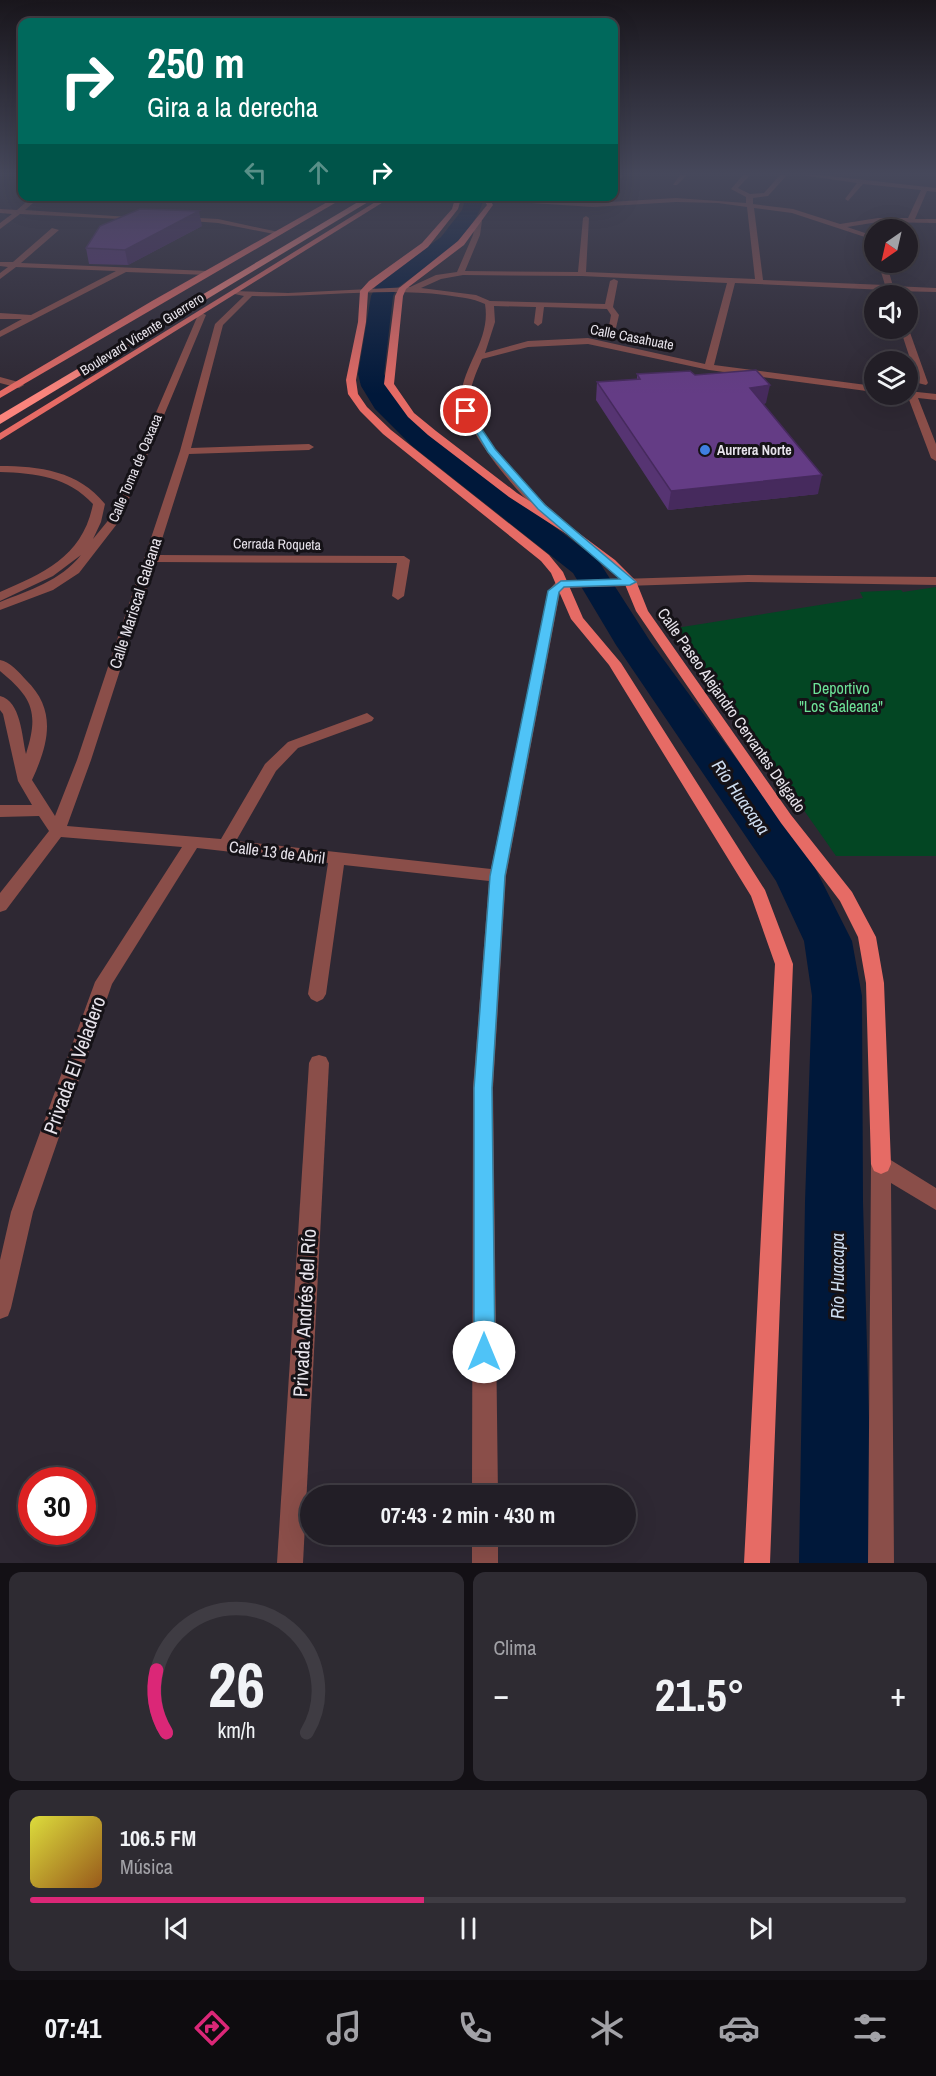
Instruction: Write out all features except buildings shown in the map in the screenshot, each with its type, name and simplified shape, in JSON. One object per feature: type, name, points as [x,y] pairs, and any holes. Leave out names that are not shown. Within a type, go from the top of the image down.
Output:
[{"type":"highway","name":"Boulevard Vicente Guerrero","points":[[0,407],[270,248]]},
{"type":"highway","name":"Boulevard Vicente Guerrero","points":[[0,420],[286,248]]},
{"type":"highway","points":[[260,278],[281,251]]},
{"type":"main road","name":"Boulevard Vicente Guerrero","points":[[0,395],[252,248]]},
{"type":"main road","name":"Boulevard Vicente Guerrero","points":[[0,437],[308,248]]},
{"type":"main road","points":[[419,248],[368,290],[351,380],[353,394],[363,409],[395,439],[545,558],[568,584],[577,620],[614,663],[759,896],[784,964],[757,1563]]},
{"type":"main road","points":[[404,288],[455,248]]},
{"type":"main road","name":"Calle Paseo Alejandro Cervantes Delgado","points":[[404,288],[399,296],[390,369],[389,384],[396,396],[411,415],[432,433],[513,495],[572,533],[625,582],[642,611],[786,819],[846,897],[867,937],[875,983],[881,1164]]},
{"type":"street","points":[[0,277],[33,248]]},
{"type":"street","points":[[463,273],[460,270],[472,248]]},
{"type":"street","points":[[582,274],[584,248]]},
{"type":"street","points":[[755,248],[759,281]]},
{"type":"street","points":[[0,264],[208,273]]},
{"type":"street","points":[[0,334],[125,269]]},
{"type":"street","points":[[404,288],[439,277],[463,273],[582,274],[759,281],[864,290]]},
{"type":"street","points":[[709,367],[732,280]]},
{"type":"street","points":[[613,326],[615,315],[609,307],[614,281]]},
{"type":"street","points":[[234,292],[318,294],[404,288],[476,297],[489,303],[609,307]]},
{"type":"street","points":[[918,291],[936,290]]},
{"type":"street","name":"Calle Mariscal Galeana","points":[[0,905],[57,831],[84,760],[185,451],[219,324],[250,294]]},
{"type":"street","points":[[489,303],[492,311],[489,338],[466,391],[466,411],[486,444],[515,478],[542,507],[572,533]]},
{"type":"street","points":[[538,323],[540,304]]},
{"type":"street","name":"Calle Toma de Oaxaca","points":[[0,606],[49,587],[75,570],[116,519],[147,439],[201,315]]},
{"type":"street","points":[[0,316],[33,317]]},
{"type":"street","points":[[908,339],[924,383]]},
{"type":"street","name":"Calle Casahuate","points":[[479,357],[528,344],[588,341],[709,367],[864,388]]},
{"type":"street","points":[[0,380],[19,385]]},
{"type":"street","points":[[918,395],[936,397]]},
{"type":"street","points":[[914,405],[936,458]]},
{"type":"street","points":[[185,451],[309,447]]},
{"type":"street","name":"Calle Toma de Oaxaca","points":[[0,469],[52,471],[89,492],[99,504],[98,519],[90,538],[73,557],[42,578],[0,597]]},
{"type":"street","name":"Cerrada Roqueta","points":[[150,558],[404,560],[398,596]]},
{"type":"street","points":[[485,1485],[483,1088],[498,876],[554,591],[568,584],[805,577],[936,581]]},
{"type":"street","points":[[0,664],[35,696],[42,711],[42,730],[25,781]]},
{"type":"street","points":[[0,700],[10,713],[25,781],[57,831]]},
{"type":"street","points":[[225,846],[270,768],[294,745],[367,718]]},
{"type":"street","points":[[0,811],[44,810]]},
{"type":"street","name":"Calle 13 de Abril","points":[[57,831],[193,842],[498,876]]},
{"type":"street","name":"Privada El Veladero","points":[[0,1308],[22,1212],[104,982],[193,842]]},
{"type":"street","points":[[317,994],[337,859]]},
{"type":"street","name":"Privada Andrés del Río","points":[[290,1563],[319,1063]]},
{"type":"street","points":[[881,1164],[936,1200]]},
{"type":"street","points":[[881,1164],[881,1563]]},
{"type":"street","points":[[485,1545],[485,1563]]},
{"type":"green space","name":"Deportivo \"Los Galeana\"","points":[[936,587],[936,856],[836,856],[676,628],[863,598],[860,592],[901,590],[903,592]]},
{"type":"waterway","name":"Río Huacapa","points":[[438,248],[388,284],[382,296],[371,374],[374,386],[384,403],[421,439],[586,567],[634,645],[796,874],[828,941],[837,996],[834,1202],[836,1563]]},
{"type":"place","name":"Aurrera Norte","points":[[705,450]]},
{"type":"route","points":[[466,411],[491,450],[542,507],[611,563],[630,582],[561,584],[554,591],[498,876],[483,1088],[484,1352]]}]
